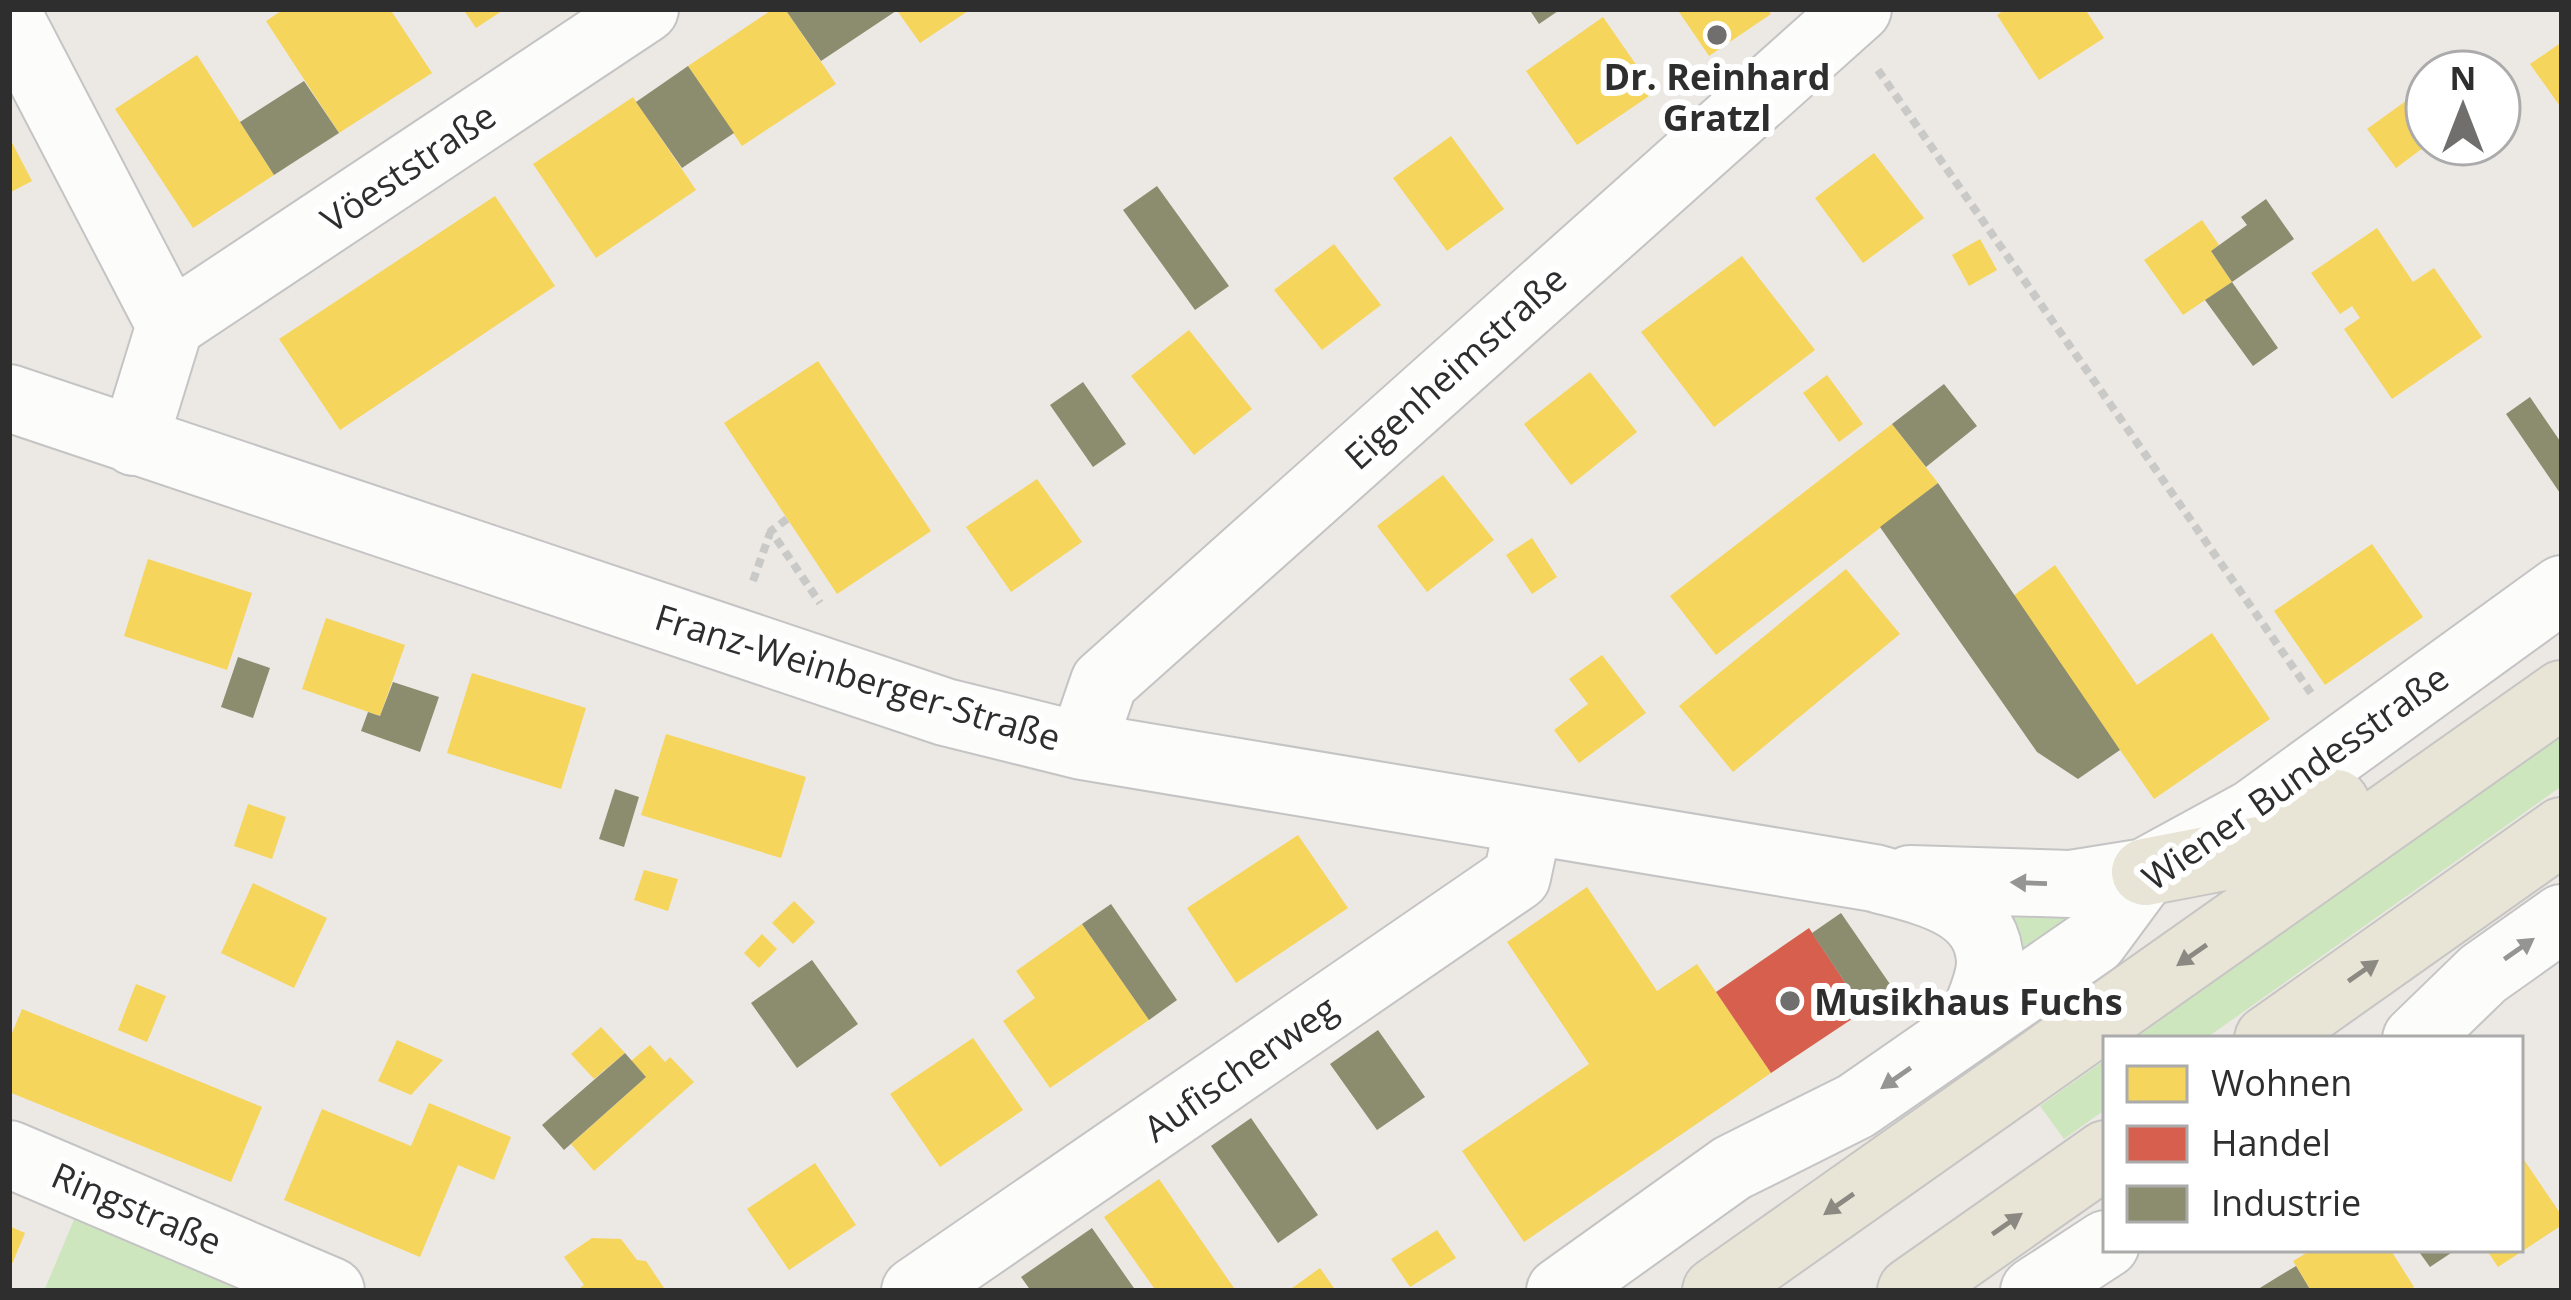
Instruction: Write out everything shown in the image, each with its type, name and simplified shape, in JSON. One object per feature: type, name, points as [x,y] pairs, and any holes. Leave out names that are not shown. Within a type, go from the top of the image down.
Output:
[{"type":"main road","points":[[2145,872],[2270,848],[2562,648]]},
{"type":"main road","points":[[1716,1291],[2562,694]]},
{"type":"main road","points":[[2272,1036],[2562,831]]},
{"type":"main road","points":[[1910,1291],[2103,1156]]},
{"type":"street","name":"Vöeststraße","points":[[170,326],[645,9]]},
{"type":"street","name":"Eigenheimstraße","points":[[1082,746],[1104,682],[1850,15]]},
{"type":"street","points":[[9,16],[170,326],[134,442]]},
{"type":"street","name":"Franz-Weinberger-Straße","points":[[9,398],[945,712],[1082,746],[1874,878],[1938,896],[1961,907],[1980,928],[1990,961],[1970,1027]]},
{"type":"street","name":"Wiener Bundesstraße","points":[[1560,1291],[1732,1168],[1856,1106],[2094,941],[2145,872],[2252,813],[2562,589]]},
{"type":"street","name":"Aufischerweg","points":[[915,1291],[1517,878],[1529,821]]},
{"type":"street","name":"Franz-Weinberger-Straße","points":[[1874,878],[2070,884],[2145,872]]},
{"type":"street","points":[[2419,1036],[2483,974],[2562,918]]},
{"type":"street","name":"Ringstraße","points":[[9,1154],[331,1291]]},
{"type":"street","points":[[2034,1291],[2103,1246]]},
{"type":"path","points":[[1850,15],[1880,71],[2316,701]]},
{"type":"path","points":[[749,592],[771,531],[788,519]]},
{"type":"path","points":[[771,531],[829,616]]},
{"type":"green space","points":[[2562,734],[2562,786],[2209,1036],[2138,1036]]},
{"type":"green space","points":[[1992,897],[2082,909],[2007,982]]},
{"type":"green space","points":[[2103,1061],[2103,1111],[2064,1139],[2040,1106]]},
{"type":"green space","points":[[76,1215],[265,1291],[44,1291]]},
{"type":"building: Wohnen","points":[[284,9],[390,9],[432,73],[339,133],[266,21]]},
{"type":"building: Wohnen","points":[[463,9],[505,9],[476,28]]},
{"type":"building: Wohnen","points":[[773,9],[785,9],[836,84],[742,146],[688,66]]},
{"type":"building: Wohnen","points":[[896,9],[971,9],[920,43]]},
{"type":"building: Wohnen","name":"Dr. Reinhard Gratzl","points":[[1677,9],[1768,9],[1771,14],[1709,56]]},
{"type":"building: Wohnen","points":[[2006,9],[2085,9],[2104,38],[2039,80],[1997,15]]},
{"type":"building: Wohnen","points":[[1603,17],[1655,92],[1577,145],[1526,71]]},
{"type":"building: Wohnen","points":[[2562,42],[2562,109],[2530,64]]},
{"type":"building: Wohnen","points":[[197,55],[274,175],[193,228],[115,109]]},
{"type":"building: Wohnen","points":[[633,97],[696,190],[596,258],[533,164]]},
{"type":"building: Wohnen","points":[[2403,103],[2403,163],[2396,168],[2367,129]]},
{"type":"building: Wohnen","points":[[1451,136],[1504,209],[1447,251],[1393,178]]},
{"type":"building: Wohnen","points":[[9,137],[32,181],[9,193]]},
{"type":"building: Wohnen","points":[[1874,153],[1924,218],[1863,263],[1815,198]]},
{"type":"building: Wohnen","points":[[495,196],[555,286],[340,430],[279,339]]},
{"type":"building: Wohnen","points":[[2202,220],[2219,245],[2211,251],[2232,282],[2183,315],[2144,260]]},
{"type":"building: Wohnen","points":[[2377,228],[2413,282],[2434,268],[2482,337],[2392,399],[2344,329],[2360,318],[2352,306],[2340,314],[2311,273]]},
{"type":"building: Wohnen","points":[[1980,239],[1997,270],[1969,286],[1952,255]]},
{"type":"building: Wohnen","points":[[1334,244],[1381,305],[1322,350],[1274,290]]},
{"type":"building: Wohnen","points":[[1742,256],[1815,350],[1714,427],[1641,332]]},
{"type":"building: Wohnen","points":[[1189,330],[1252,409],[1194,455],[1131,376]]},
{"type":"building: Wohnen","points":[[818,361],[931,531],[837,594],[724,423]]},
{"type":"building: Wohnen","points":[[1590,372],[1637,432],[1571,485],[1524,424]]},
{"type":"building: Wohnen","points":[[1827,375],[1863,424],[1839,442],[1803,393]]},
{"type":"building: Wohnen","points":[[1892,424],[1938,483],[1716,655],[1670,596]]},
{"type":"building: Wohnen","points":[[1443,475],[1494,540],[1427,592],[1377,526]]},
{"type":"building: Wohnen","points":[[1037,479],[1082,542],[1011,592],[966,527]]},
{"type":"building: Wohnen","points":[[1532,538],[1557,577],[1532,594],[1506,555]]},
{"type":"building: Wohnen","points":[[2372,544],[2423,617],[2325,685],[2274,611]]},
{"type":"building: Wohnen","points":[[148,559],[252,593],[227,670],[124,636]]},
{"type":"building: Wohnen","points":[[2055,565],[2137,685],[2212,633],[2270,719],[2154,799],[2013,596]]},
{"type":"building: Wohnen","points":[[1846,569],[1900,634],[1733,772],[1679,706]]},
{"type":"building: Wohnen","points":[[326,618],[405,645],[380,716],[302,689]]},
{"type":"building: Wohnen","points":[[1602,655],[1646,713],[1579,763],[1554,730],[1588,704],[1569,679]]},
{"type":"building: Wohnen","points":[[472,673],[586,708],[561,789],[447,753]]},
{"type":"building: Wohnen","points":[[666,734],[806,777],[781,858],[641,815]]},
{"type":"building: Wohnen","points":[[248,804],[286,817],[272,859],[234,846]]},
{"type":"building: Wohnen","points":[[1298,835],[1348,908],[1236,983],[1187,908]]},
{"type":"building: Wohnen","points":[[644,870],[678,879],[668,911],[634,900]]},
{"type":"building: Wohnen","points":[[253,883],[327,918],[294,988],[221,953]]},
{"type":"building: Wohnen","points":[[1587,887],[1657,991],[1697,964],[1771,1073],[1524,1242],[1462,1151],[1589,1064],[1507,942]]},
{"type":"building: Wohnen","points":[[794,901],[815,922],[793,944],[772,923]]},
{"type":"building: Wohnen","points":[[1082,924],[1149,1020],[1050,1088],[1003,1021],[1035,998],[1016,971]]},
{"type":"building: Wohnen","points":[[762,934],[777,949],[759,968],[744,953]]},
{"type":"building: Wohnen","points":[[136,984],[166,996],[147,1042],[118,1030]]},
{"type":"building: Wohnen","points":[[22,1009],[262,1107],[231,1182],[9,1092],[9,1040]]},
{"type":"building: Wohnen","points":[[601,1027],[625,1053],[594,1079],[571,1054]]},
{"type":"building: Wohnen","points":[[973,1038],[1023,1110],[940,1167],[890,1094]]},
{"type":"building: Wohnen","points":[[397,1040],[443,1060],[411,1095],[378,1081]]},
{"type":"building: Wohnen","points":[[650,1045],[665,1062],[670,1057],[694,1082],[594,1171],[571,1144],[646,1077],[631,1061]]},
{"type":"building: Wohnen","points":[[429,1103],[511,1137],[494,1180],[458,1165],[420,1257],[284,1200],[322,1109],[411,1146]]},
{"type":"building: Wohnen","points":[[2523,1158],[2562,1216],[2562,1225],[2523,1251]]},
{"type":"building: Wohnen","points":[[815,1163],[856,1225],[789,1270],[747,1209]]},
{"type":"building: Wohnen","points":[[1159,1179],[1236,1291],[1156,1291],[1104,1217]]},
{"type":"building: Wohnen","points":[[9,1226],[25,1233],[9,1271]]},
{"type":"building: Wohnen","points":[[1437,1230],[1456,1258],[1410,1287],[1391,1259]]},
{"type":"building: Wohnen","points":[[592,1238],[621,1239],[637,1260],[646,1261],[666,1291],[576,1291],[584,1285],[564,1257]]},
{"type":"building: Wohnen","points":[[2308,1252],[2392,1252],[2414,1287],[2408,1291],[2311,1291],[2293,1261]]},
{"type":"building: Wohnen","points":[[2488,1252],[2521,1252],[2498,1267]]},
{"type":"building: Wohnen","points":[[1320,1268],[1336,1291],[1288,1291]]},
{"type":"building: Handel","name":"Musikhaus Fuchs","points":[[1809,928],[1864,1011],[1771,1073],[1716,992]]},
{"type":"building: Industrie","points":[[899,9],[821,61],[787,12]]},
{"type":"building: Industrie","points":[[1529,9],[1561,9],[1539,24]]},
{"type":"building: Industrie","points":[[688,66],[734,133],[682,168],[636,102]]},
{"type":"building: Industrie","points":[[304,81],[339,133],[274,175],[240,122]]},
{"type":"building: Industrie","points":[[1157,186],[1229,286],[1195,310],[1123,210]]},
{"type":"building: Industrie","points":[[2266,199],[2294,239],[2232,282],[2211,251],[2247,225],[2241,217]]},
{"type":"building: Industrie","points":[[2232,282],[2278,348],[2253,366],[2205,300]]},
{"type":"building: Industrie","points":[[1083,382],[1126,444],[1093,467],[1050,405]]},
{"type":"building: Industrie","points":[[1944,384],[1977,426],[1926,467],[1892,424]]},
{"type":"building: Industrie","points":[[2530,397],[2562,444],[2562,496],[2506,414]]},
{"type":"building: Industrie","points":[[1938,483],[2120,750],[2078,779],[2037,752],[1880,527]]},
{"type":"building: Industrie","points":[[238,657],[270,668],[253,718],[221,707]]},
{"type":"building: Industrie","points":[[393,682],[439,697],[420,752],[361,731],[368,712],[380,716]]},
{"type":"building: Industrie","points":[[615,789],[639,797],[624,847],[599,839]]},
{"type":"building: Industrie","points":[[1111,904],[1177,1000],[1149,1020],[1082,924]]},
{"type":"building: Industrie","points":[[1841,913],[1894,990],[1864,1011],[1812,933]]},
{"type":"building: Industrie","points":[[812,960],[858,1024],[797,1068],[751,1003]]},
{"type":"building: Industrie","points":[[1378,1030],[1425,1097],[1377,1130],[1330,1064]]},
{"type":"building: Industrie","points":[[625,1053],[646,1077],[564,1150],[542,1125]]},
{"type":"building: Industrie","points":[[1251,1118],[1318,1215],[1278,1243],[1211,1146]]},
{"type":"building: Industrie","points":[[1092,1228],[1136,1291],[1031,1291],[1021,1277]]},
{"type":"building: Industrie","points":[[2419,1252],[2452,1252],[2430,1267]]},
{"type":"building: Industrie","points":[[2296,1266],[2311,1291],[2255,1291],[2276,1278]]},
{"type":"place","name":"Dr. Reinhard Gratzl","points":[[1717,35]]},
{"type":"place","name":"Musikhaus Fuchs","points":[[1790,1001]]}]
